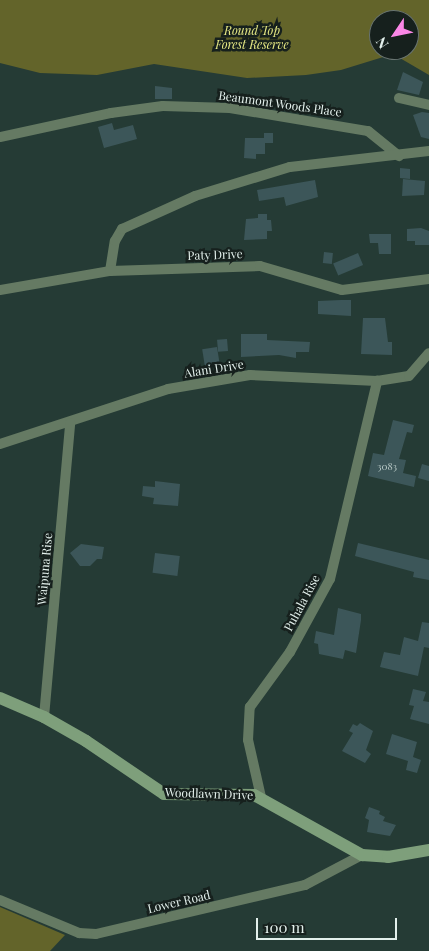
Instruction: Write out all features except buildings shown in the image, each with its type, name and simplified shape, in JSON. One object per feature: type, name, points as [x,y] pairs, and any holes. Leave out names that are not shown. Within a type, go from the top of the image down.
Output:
[{"type":"street","points":[[400,98],[429,105]]},
{"type":"street","name":"Beaumont Woods Place","points":[[0,137],[111,113],[164,106],[230,108],[368,131],[399,156]]},
{"type":"street","points":[[110,272],[115,241],[122,228],[196,196],[290,167],[399,156],[429,151]]},
{"type":"street","name":"Paty Drive","points":[[0,290],[110,272],[260,266],[342,290],[429,279]]},
{"type":"street","name":"Alani Drive","points":[[0,444],[70,423],[168,389],[229,377],[377,381],[409,376],[429,353]]},
{"type":"street","name":"Puhala Rise","points":[[261,797],[248,740],[250,707],[290,652],[330,579],[377,381]]},
{"type":"street","name":"Waipuna Rise","points":[[44,717],[70,423]]},
{"type":"street","name":"Woodlawn Drive","points":[[0,698],[44,717],[164,794],[261,797],[362,855],[388,857],[429,850]]},
{"type":"street","name":"Lower Road","points":[[0,900],[79,933],[96,934],[305,885],[362,855]]},
{"type":"green space","name":"Round Top Forest Reserve","points":[[0,0],[429,0],[429,75],[403,60],[419,60],[419,10],[369,10],[369,60],[374,60],[341,70],[306,75],[247,78],[154,64],[97,75],[40,73],[0,63]]},
{"type":"green space","points":[[0,907],[65,935],[50,951],[0,951]]}]
